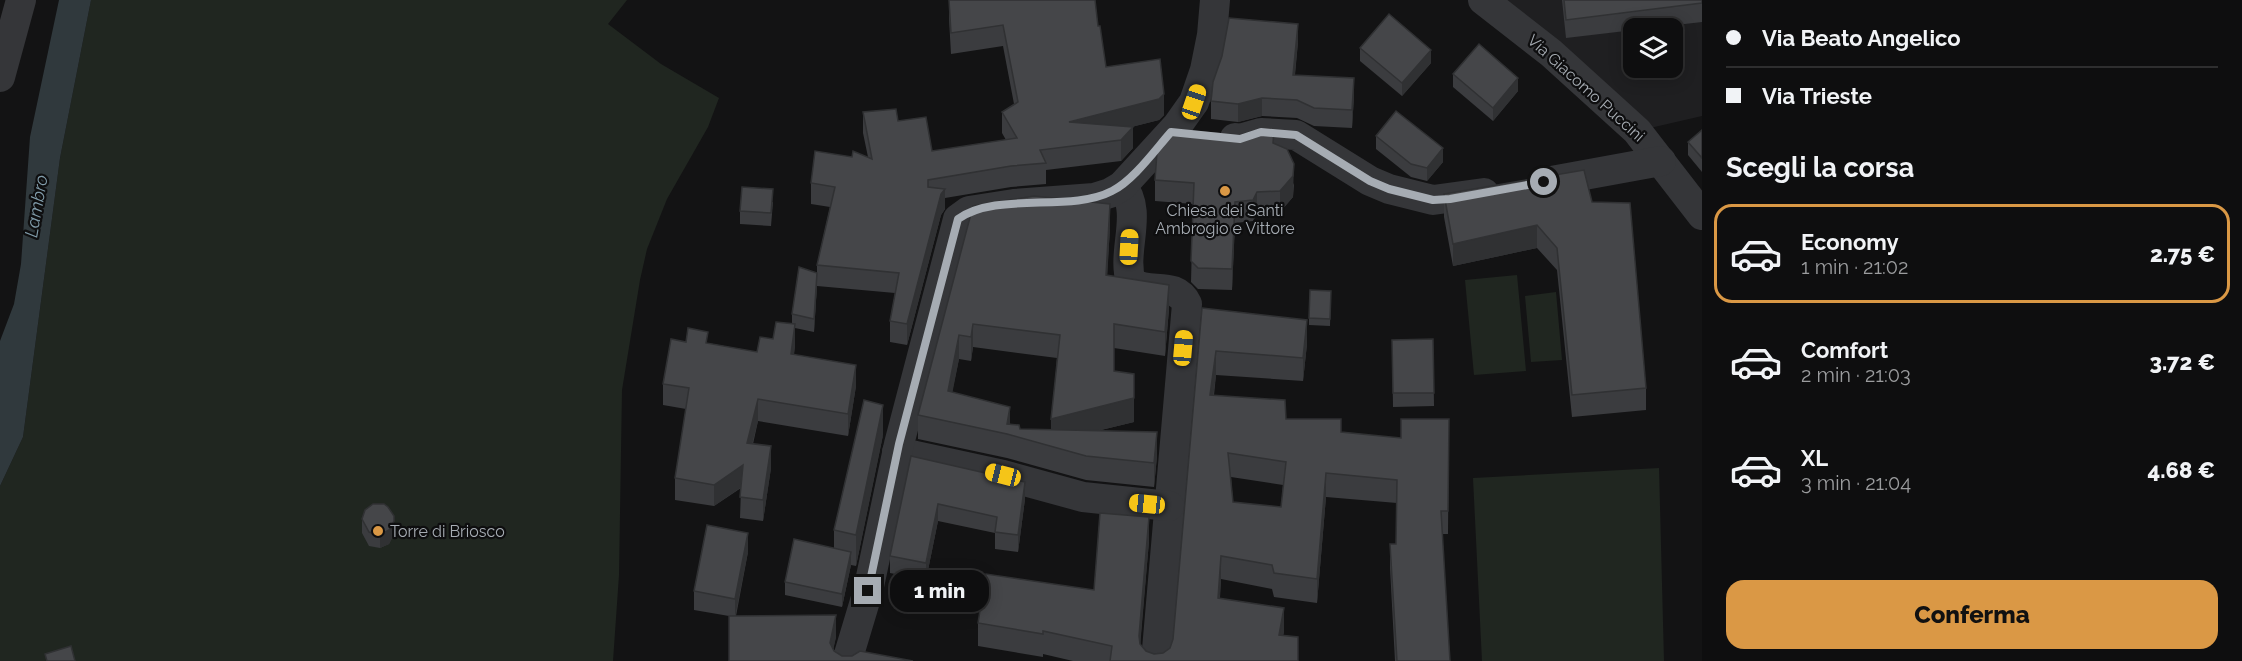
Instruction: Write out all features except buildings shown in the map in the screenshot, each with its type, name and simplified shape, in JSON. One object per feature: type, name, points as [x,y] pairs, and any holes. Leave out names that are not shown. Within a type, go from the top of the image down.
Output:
[{"type":"street","points":[[0,77],[3,47],[21,0]]},
{"type":"street","points":[[847,661],[868,591],[897,452],[958,219],[969,211],[1014,204],[1094,198],[1110,193],[1129,179],[1194,102],[1205,70],[1212,35],[1215,0]]},
{"type":"street","name":"Via Giacomo Puccini","points":[[1483,0],[1551,53],[1637,131],[1702,215]]},
{"type":"street","points":[[1171,132],[1240,139],[1261,132],[1296,135],[1370,181],[1389,189],[1433,200],[1661,160]]},
{"type":"street","points":[[1129,179],[1128,194],[1132,204],[1128,265],[1131,282],[1137,287],[1174,291],[1183,295],[1188,304],[1156,661]]},
{"type":"street","points":[[897,452],[1003,475],[1083,497],[1169,506]]},
{"type":"shaded area","points":[[91,0],[627,0],[608,24],[661,64],[719,98],[708,127],[667,199],[647,249],[640,280],[622,390],[619,575],[613,661],[0,661],[0,486],[23,437],[60,158]]},
{"type":"shaded area","points":[[1483,0],[1702,0],[1702,116],[1637,131]]},
{"type":"shaded area","points":[[1517,275],[1526,371],[1474,375],[1465,280]]},
{"type":"shaded area","points":[[1556,292],[1562,360],[1531,362],[1525,296]]},
{"type":"shaded area","points":[[1659,468],[1664,661],[1482,661],[1473,478]]},
{"type":"water","name":"Lambro","points":[[59,0],[91,0],[60,158],[23,437],[0,486],[0,341],[14,304],[21,264],[30,137]]},
{"type":"place","name":"Chiesa dei Santi Ambrogio e Vittore","points":[[1225,191]]},
{"type":"place","name":"Torre di Briosco","points":[[378,531]]},
{"type":"route","points":[[868,591],[899,444],[958,219],[969,211],[1014,204],[1094,198],[1110,193],[1122,186],[1171,132],[1240,139],[1261,132],[1296,135],[1370,181],[1412,196],[1433,200],[1544,182]]}]
